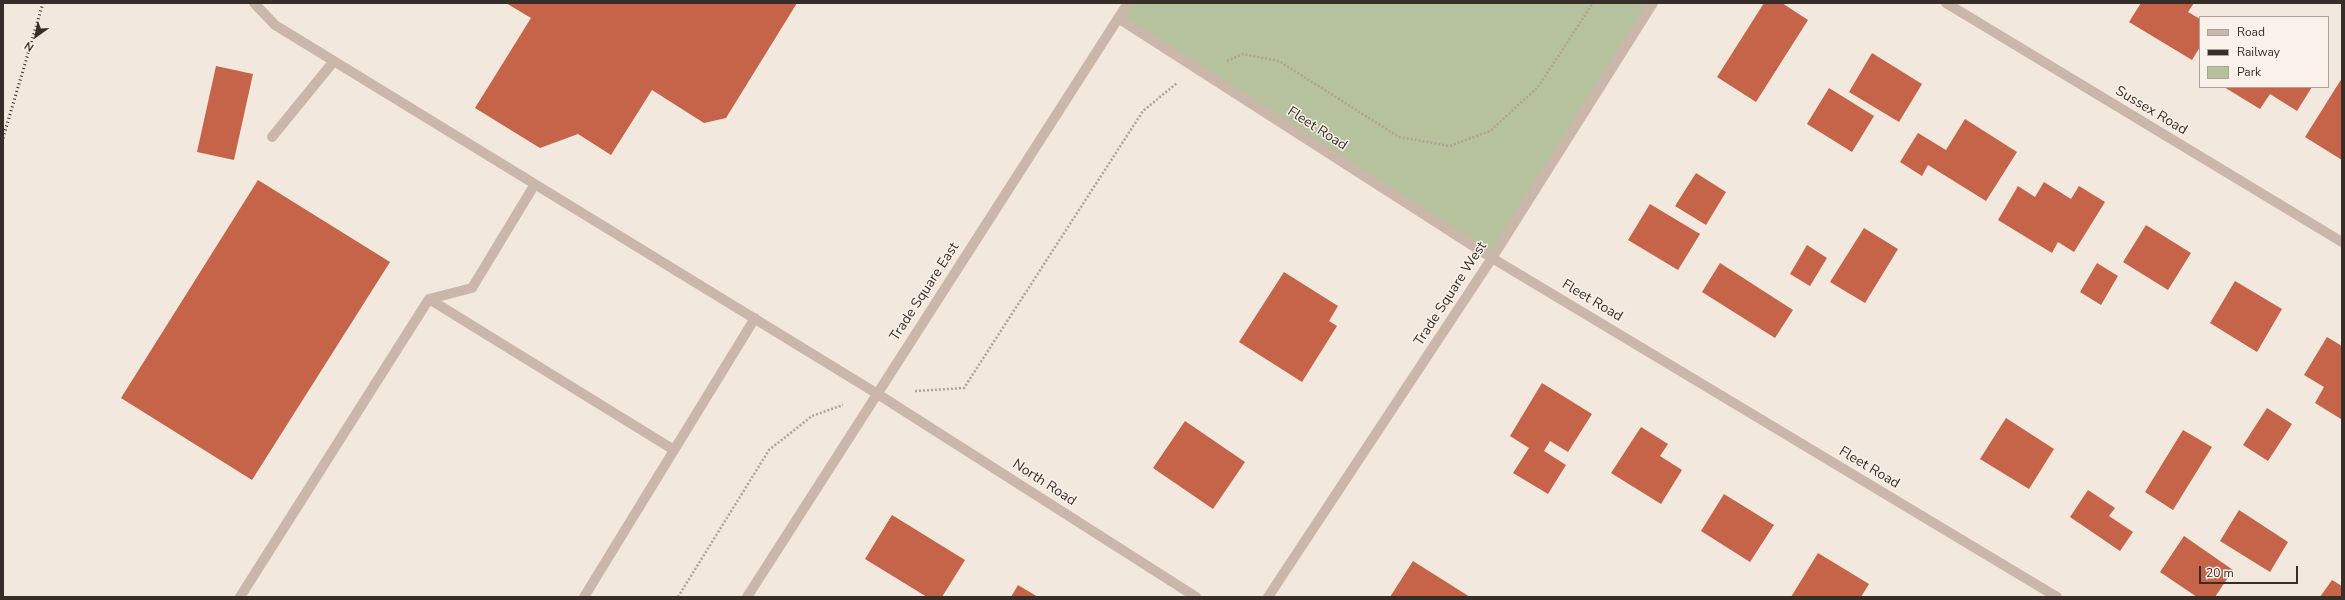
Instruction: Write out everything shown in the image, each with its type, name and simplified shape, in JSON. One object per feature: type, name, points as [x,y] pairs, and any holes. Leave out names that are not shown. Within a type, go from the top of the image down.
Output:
[{"type":"street","name":"North Road","points":[[254,3],[275,25],[876,392],[1196,597]]},
{"type":"street","name":"Trade Square East","points":[[747,597],[876,392],[1059,113],[1128,3]]},
{"type":"street","name":"Trade Square West","points":[[1268,597],[1492,258],[1653,3]]},
{"type":"street","name":"Sussex Road","points":[[1946,3],[2342,242]]},
{"type":"street","name":"Fleet Road","points":[[1118,18],[1492,258],[2057,597]]},
{"type":"street","points":[[272,137],[334,61]]},
{"type":"street","points":[[240,597],[429,299],[472,288],[535,184]]},
{"type":"street","points":[[429,299],[674,450]]},
{"type":"street","points":[[584,597],[755,318]]},
{"type":"path","points":[[678,597],[769,450],[812,416],[876,392],[964,388],[1143,111],[1171,86],[1201,71],[1243,54],[1279,61],[1399,137],[1450,146],[1490,131],[1538,87],[1593,3]]},
{"type":"green space","points":[[1128,3],[1653,3],[1492,258],[1118,18]]},
{"type":"building","points":[[506,3],[797,3],[726,118],[704,123],[652,90],[611,155],[578,134],[540,148],[475,108],[531,18]]},
{"type":"building","points":[[1764,3],[1782,3],[1808,20],[1756,102],[1717,77]]},
{"type":"building","points":[[2141,3],[2194,3],[2188,12],[2199,18],[2199,49],[2192,60],[2129,22]]},
{"type":"building","points":[[1872,53],[1922,84],[1899,122],[1849,92]]},
{"type":"building","points":[[216,66],[253,74],[234,160],[197,152]]},
{"type":"building","points":[[2342,78],[2342,160],[2305,137]]},
{"type":"building","points":[[1829,88],[1874,116],[1852,152],[1807,124]]},
{"type":"building","points":[[2226,88],[2311,88],[2297,111],[2270,94],[2260,109]]},
{"type":"building","points":[[1965,119],[2017,152],[1986,201],[1928,165],[1922,176],[1900,162],[1918,133],[1946,150]]},
{"type":"building","points":[[1696,173],[1726,192],[1706,225],[1675,206]]},
{"type":"building","points":[[258,180],[390,262],[252,480],[121,398]]},
{"type":"building","points":[[2044,182],[2071,199],[2079,186],[2105,202],[2074,252],[2058,242],[2052,253],[1998,220],[2018,186],[2035,197]]},
{"type":"building","points":[[1650,204],[1700,234],[1678,270],[1628,240]]},
{"type":"building","points":[[2146,225],[2191,253],[2168,290],[2123,262]]},
{"type":"building","points":[[1864,228],[1898,249],[1865,303],[1830,282]]},
{"type":"building","points":[[1807,245],[1827,258],[1810,286],[1790,274]]},
{"type":"building","points":[[1720,263],[1793,310],[1775,338],[1702,292]]},
{"type":"building","points":[[2097,263],[2118,276],[2101,305],[2080,292]]},
{"type":"building","points":[[1284,272],[1338,306],[1329,321],[1337,326],[1302,382],[1239,342]]},
{"type":"building","points":[[2235,281],[2282,309],[2257,352],[2210,323]]},
{"type":"building","points":[[2327,337],[2342,346],[2341,419],[2315,403],[2324,387],[2304,375]]},
{"type":"building","points":[[1542,383],[1592,414],[1568,452],[1550,441],[1544,451],[1566,465],[1548,494],[1513,473],[1529,448],[1510,436]]},
{"type":"building","points":[[2267,408],[2292,424],[2268,461],[2243,445]]},
{"type":"building","points":[[2006,418],[2054,449],[2029,489],[1980,459]]},
{"type":"building","points":[[1185,421],[1245,462],[1213,509],[1153,468]]},
{"type":"building","points":[[1641,427],[1668,444],[1660,456],[1682,470],[1661,504],[1611,473]]},
{"type":"building","points":[[2183,430],[2212,447],[2173,510],[2145,492]]},
{"type":"building","points":[[2088,490],[2115,508],[2109,516],[2133,532],[2120,551],[2070,517]]},
{"type":"building","points":[[1724,494],[1774,525],[1750,562],[1701,531]]},
{"type":"building","points":[[2239,510],[2288,542],[2270,572],[2220,541]]},
{"type":"building","points":[[892,515],[965,560],[942,597],[927,597],[865,559]]},
{"type":"building","points":[[2184,536],[2233,570],[2215,597],[2197,597],[2160,572]]},
{"type":"building","points":[[1818,553],[1869,584],[1861,597],[1791,597]]},
{"type":"building","points":[[1413,561],[1470,597],[1390,597]]},
{"type":"building","points":[[2332,580],[2342,586],[2342,597],[2320,597]]},
{"type":"building","points":[[1018,585],[1038,597],[1011,597]]},
{"type":"railway","points":[[3,138],[43,3]]}]
